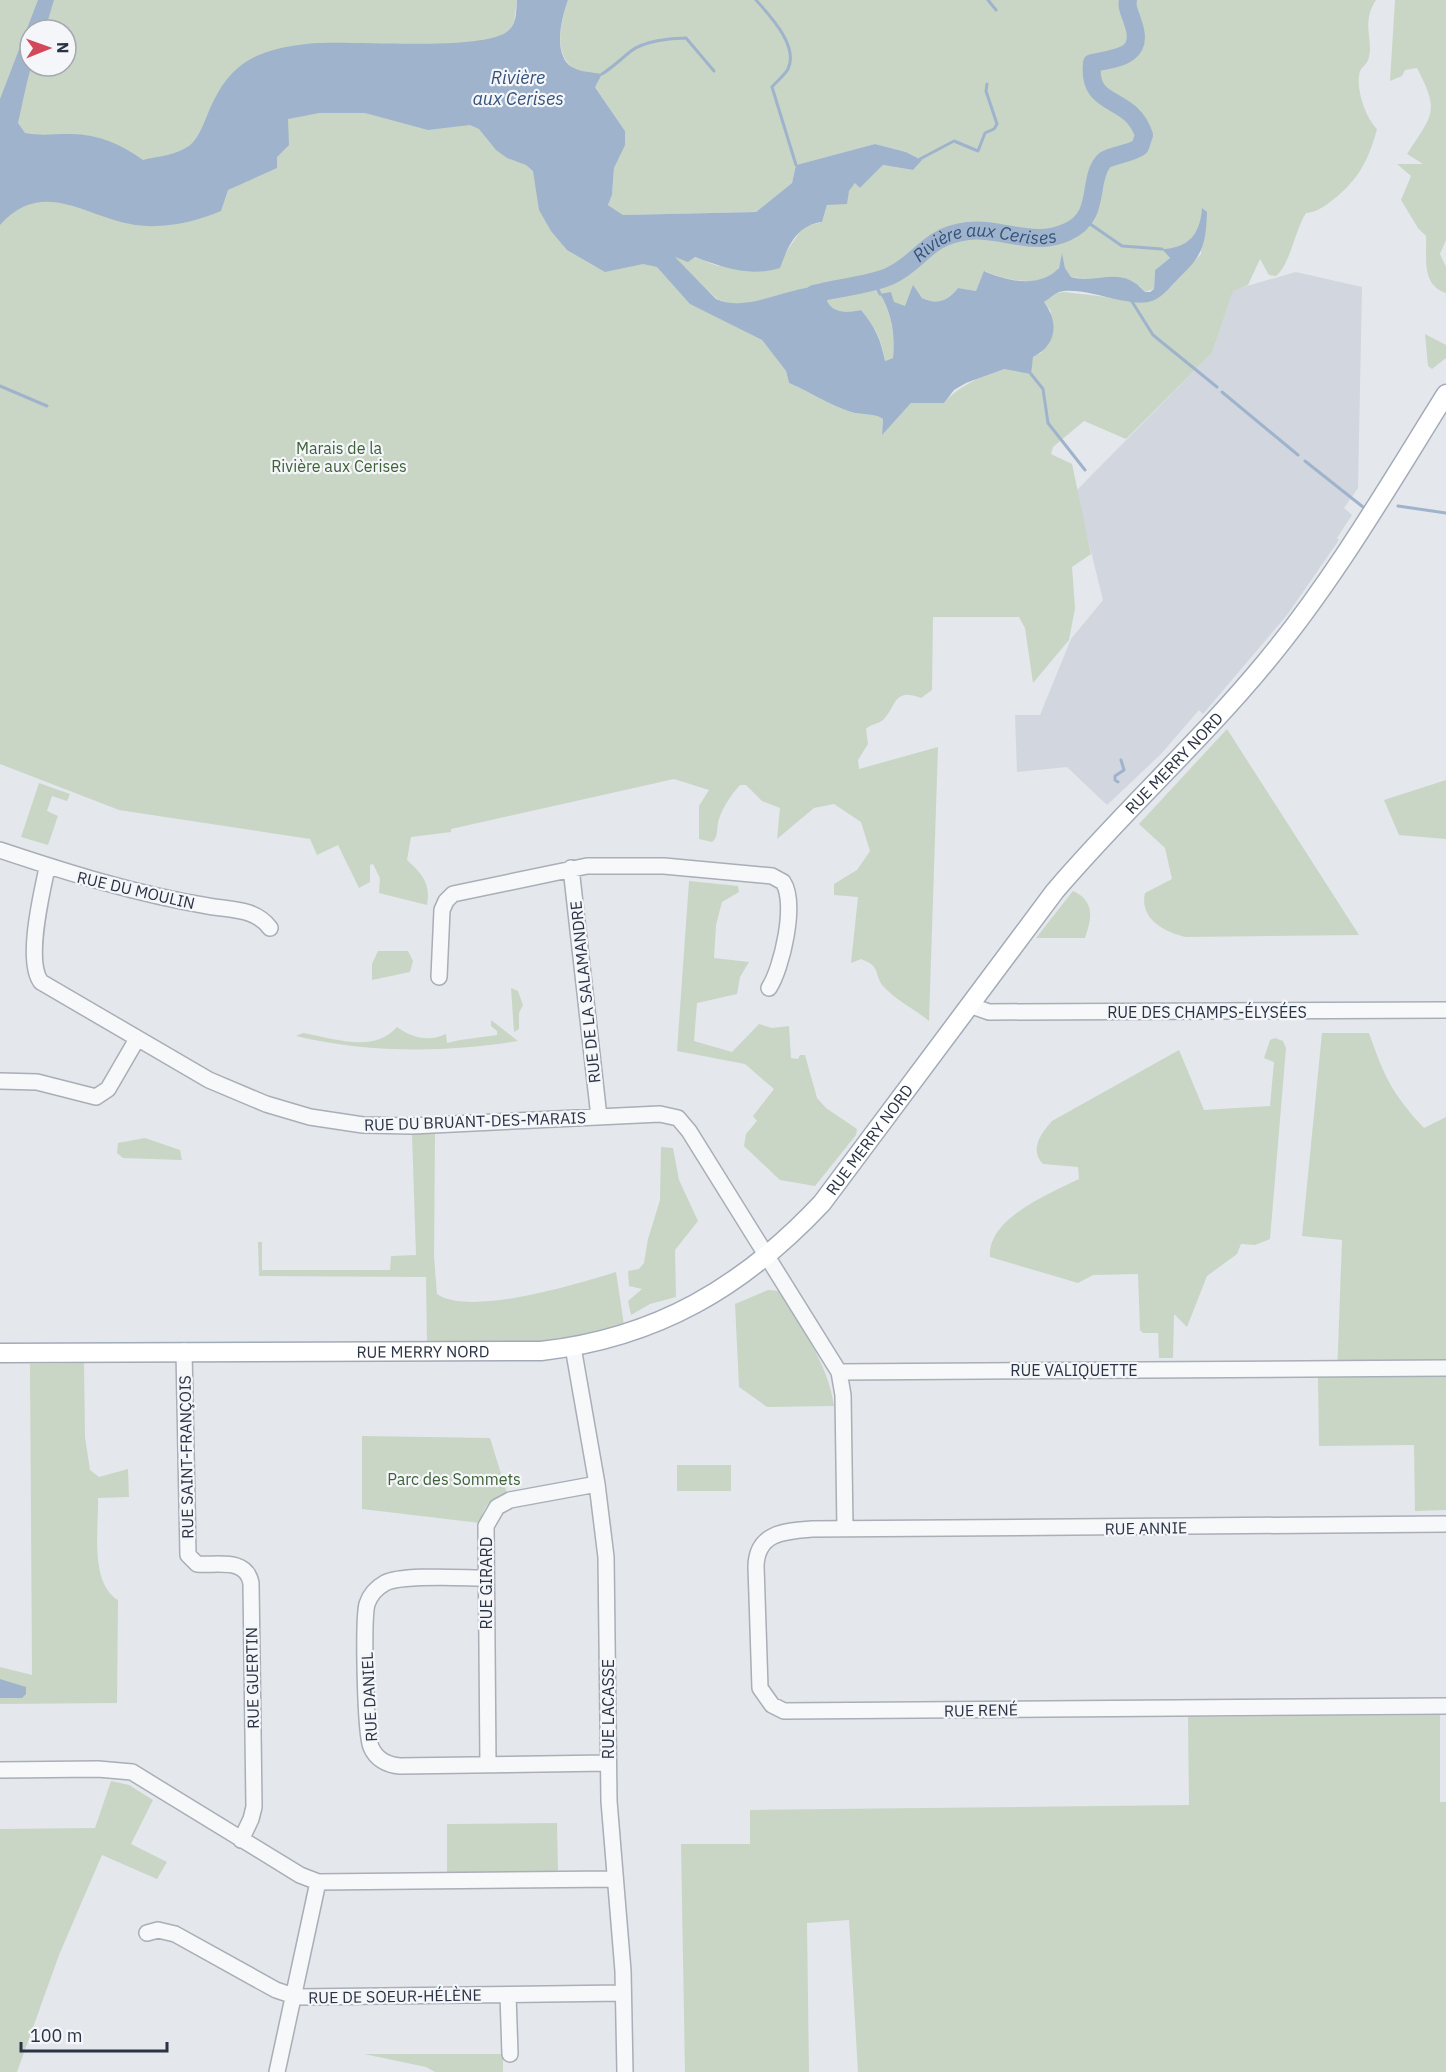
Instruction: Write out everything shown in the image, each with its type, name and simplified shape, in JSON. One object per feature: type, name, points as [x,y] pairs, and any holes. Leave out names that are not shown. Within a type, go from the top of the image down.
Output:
[{"type":"main road","name":"RUE MERRY NORD","points":[[0,1353],[184,1351],[500,1353],[573,1347],[631,1333],[685,1310],[736,1280],[768,1256],[805,1221],[838,1183],[969,1005],[1074,868],[1220,716],[1284,640],[1363,526],[1446,394]]},
{"type":"street","name":"RUE DU MOULIN","points":[[0,850],[47,868],[152,896],[249,912],[262,919],[270,928]]},
{"type":"street","points":[[438,977],[442,910],[449,897],[458,892],[571,868],[664,866],[768,876],[780,880],[787,889],[788,898],[783,953],[780,969],[769,988]]},
{"type":"street","name":"RUE DU BRUANT-DES-MARAIS","points":[[47,868],[36,920],[38,978],[137,1039],[232,1091],[280,1109],[322,1119],[363,1125],[401,1126],[667,1114],[678,1118],[686,1127],[768,1256]]},
{"type":"street","name":"RUE DE LA SALAMANDRE","points":[[571,868],[599,1117]]},
{"type":"street","name":"RUE DES CHAMPS-ÉLYSÉES","points":[[969,1005],[984,1011],[1001,1012],[1446,1010]]},
{"type":"street","points":[[0,1081],[41,1082],[96,1097],[108,1089],[137,1039]]},
{"type":"street","points":[[768,1256],[839,1372],[843,1395],[845,1529]]},
{"type":"street","name":"RUE LACASSE","points":[[573,1347],[597,1484],[606,1557],[608,1763],[623,1993],[625,2072]]},
{"type":"street","name":"RUE SAINT-FRANÇOIS","points":[[184,1351],[188,1551],[193,1562]]},
{"type":"street","name":"RUE VALIQUETTE","points":[[839,1372],[1446,1368]]},
{"type":"street","name":"RUE GIRARD","points":[[488,1765],[486,1526],[497,1507],[510,1500],[597,1484]]},
{"type":"street","name":"RUE ANNIE","points":[[845,1529],[1446,1524]]},
{"type":"street","name":"RUE RENÉ","points":[[845,1529],[780,1532],[764,1542],[758,1552],[758,1681],[766,1700],[784,1711],[1446,1706]]},
{"type":"street","name":"RUE GUERTIN","points":[[193,1562],[240,1566],[249,1574],[251,1583],[254,1807],[252,1819],[241,1840]]},
{"type":"street","name":"RUE DANIEL","points":[[486,1578],[398,1579],[384,1583],[370,1599],[366,1630],[368,1736],[376,1755],[393,1766],[608,1763]]},
{"type":"street","points":[[0,1770],[117,1769],[132,1772],[300,1875],[318,1882],[615,1879]]},
{"type":"street","points":[[277,2072],[318,1882]]},
{"type":"street","name":"RUE DE SOEUR-HÉLÈNE","points":[[147,1933],[158,1930],[175,1934],[276,1990],[292,1996],[623,1993]]},
{"type":"street","points":[[508,1995],[510,2055]]},
{"type":"shaded area","points":[[1296,272],[1362,287],[1358,488],[1344,508],[1352,515],[1337,538],[1339,540],[1287,615],[1203,714],[1199,710],[1161,754],[1107,805],[1067,767],[1017,772],[1015,715],[1040,715],[1071,639],[1103,600],[1076,491],[1212,353],[1233,290]]},
{"type":"green space","name":"Marais de la Rivière aux Cerises","points":[[0,0],[517,0],[514,22],[509,32],[556,155],[711,314],[762,340],[786,371],[789,383],[843,409],[880,417],[883,419],[882,434],[911,403],[944,403],[964,386],[1041,353],[1051,311],[1044,302],[1057,293],[1150,302],[1172,286],[1201,254],[1202,209],[1199,226],[1192,238],[1180,246],[1163,249],[1170,258],[1155,270],[1154,289],[1145,292],[1140,286],[1071,277],[1065,268],[1062,255],[1058,269],[1043,279],[1023,281],[985,271],[976,291],[958,288],[942,300],[933,301],[922,298],[913,286],[906,306],[899,306],[880,294],[890,317],[894,341],[893,358],[885,361],[877,334],[861,310],[840,311],[828,303],[826,297],[837,288],[821,286],[806,288],[761,300],[732,303],[717,299],[673,256],[694,257],[718,266],[785,254],[803,227],[822,222],[827,205],[849,191],[855,182],[860,188],[883,165],[913,170],[921,159],[906,152],[875,144],[796,165],[792,183],[756,212],[623,215],[608,205],[612,195],[614,168],[625,131],[596,88],[571,66],[564,56],[561,49],[560,32],[568,0],[1376,0],[1371,9],[1368,25],[1370,53],[1360,71],[1359,85],[1365,110],[1377,129],[1362,168],[1350,184],[1327,204],[1306,213],[1289,256],[1276,276],[1269,275],[1260,259],[1248,285],[1233,291],[1212,353],[1126,439],[1084,421],[1053,447],[1051,454],[1072,464],[1091,554],[1072,567],[1075,608],[1069,640],[1033,683],[1025,628],[1019,617],[933,617],[932,690],[921,698],[912,695],[900,696],[883,720],[866,729],[868,744],[858,760],[859,769],[938,747],[929,1021],[888,991],[880,981],[875,968],[868,962],[861,959],[851,963],[858,897],[834,895],[834,884],[857,870],[870,851],[861,822],[834,804],[814,808],[777,839],[780,808],[762,801],[746,785],[740,785],[723,810],[718,822],[716,838],[712,842],[699,839],[699,806],[709,790],[674,779],[451,829],[451,832],[411,837],[407,860],[424,880],[428,891],[427,905],[379,893],[380,878],[373,864],[370,865],[370,882],[359,888],[338,845],[317,855],[310,839],[119,810],[0,764]]},
{"type":"green space","points":[[1395,0],[1446,0],[1446,240],[1440,254],[1446,267],[1446,293],[1432,284],[1426,262],[1426,236],[1418,228],[1401,200],[1411,176],[1397,164],[1423,164],[1407,154],[1428,121],[1431,104],[1417,68],[1405,70],[1402,76],[1390,81]]},
{"type":"green space","points":[[1425,334],[1446,345],[1446,358],[1432,369],[1428,366]]},
{"type":"green space","points":[[1227,729],[1359,935],[1186,937],[1162,928],[1150,917],[1144,902],[1145,893],[1172,879],[1165,848],[1139,824]]},
{"type":"green space","points":[[1446,780],[1446,839],[1399,835],[1384,800]]},
{"type":"green space","points":[[39,783],[70,794],[67,801],[52,796],[47,811],[58,816],[48,845],[21,837]]},
{"type":"green space","points":[[689,881],[738,886],[739,892],[722,902],[716,925],[714,958],[749,962],[740,977],[737,994],[697,1003],[694,1041],[732,1052],[759,1024],[772,1028],[789,1026],[791,1058],[798,1059],[800,1055],[805,1055],[817,1098],[826,1108],[857,1129],[856,1135],[815,1186],[780,1180],[744,1146],[746,1134],[757,1121],[753,1116],[774,1089],[745,1064],[677,1051]]},
{"type":"green space","points":[[1073,891],[1085,900],[1090,911],[1085,938],[1036,938]]},
{"type":"green space","points":[[378,951],[408,951],[413,961],[410,972],[372,980],[372,964]]},
{"type":"green space","points":[[511,988],[518,991],[523,1005],[519,1013],[519,1029],[514,1032]]},
{"type":"green space","points":[[491,1020],[518,1041],[463,1048],[407,1049],[350,1046],[296,1036],[303,1033],[365,1042],[377,1040],[397,1027],[421,1038],[433,1038],[446,1034],[447,1043],[497,1035],[497,1031],[491,1026]]},
{"type":"green space","points":[[1322,1033],[1369,1033],[1390,1084],[1424,1128],[1446,1117],[1446,1510],[1415,1511],[1414,1445],[1319,1446],[1318,1375],[1337,1375],[1342,1240],[1302,1236]]},
{"type":"green space","points":[[1275,1038],[1283,1041],[1286,1048],[1270,1239],[1255,1245],[1241,1244],[1237,1254],[1207,1276],[1187,1327],[1174,1314],[1173,1358],[1159,1358],[1158,1333],[1143,1333],[1140,1330],[1138,1274],[1093,1275],[1078,1283],[990,1257],[992,1243],[999,1230],[1009,1219],[1038,1200],[1079,1179],[1078,1167],[1043,1164],[1039,1159],[1038,1142],[1052,1121],[1179,1050],[1204,1110],[1270,1106],[1274,1062],[1264,1058],[1270,1040]]},
{"type":"green space","points":[[435,1133],[434,1257],[437,1294],[453,1300],[473,1302],[498,1300],[551,1290],[616,1272],[624,1325],[556,1341],[515,1344],[427,1342],[426,1277],[259,1276],[258,1242],[262,1242],[262,1270],[390,1270],[391,1256],[416,1255],[412,1134]]},
{"type":"green space","points":[[145,1138],[180,1150],[182,1160],[123,1158],[117,1153],[118,1143]]},
{"type":"green space","points":[[661,1147],[673,1148],[679,1180],[698,1221],[675,1250],[676,1297],[650,1304],[631,1315],[628,1301],[642,1289],[629,1286],[628,1271],[639,1269],[644,1263],[648,1239],[660,1200]]},
{"type":"green space","points":[[768,1290],[779,1291],[813,1346],[826,1375],[834,1406],[767,1407],[739,1387],[735,1304]]},
{"type":"green space","points":[[84,1363],[85,1437],[90,1470],[99,1477],[128,1469],[129,1497],[98,1498],[99,1567],[109,1592],[118,1600],[117,1703],[0,1704],[0,1667],[32,1675],[30,1364]]},
{"type":"green space","name":"Parc des Sommets","points":[[362,1436],[490,1438],[507,1493],[497,1497],[489,1504],[483,1512],[480,1523],[362,1509]]},
{"type":"green space","points":[[677,1465],[731,1465],[731,1491],[677,1491]]},
{"type":"green space","points":[[1440,1715],[1440,1802],[1446,1802],[1446,2072],[858,2072],[849,1920],[807,1923],[809,2072],[685,2072],[681,1844],[750,1844],[750,1810],[1189,1805],[1188,1717]]},
{"type":"green space","points":[[111,1781],[129,1785],[153,1800],[131,1844],[167,1862],[157,1879],[102,1855],[59,1955],[17,2072],[0,2072],[0,1829],[95,1828]]},
{"type":"green space","points":[[557,1823],[558,1872],[447,1873],[447,1824]]},
{"type":"green space","points":[[364,2054],[503,2054],[503,2072],[435,2072],[426,2067]]},
{"type":"water","name":"Rivière aux Cerises","points":[[38,0],[54,0],[49,18],[31,18]]},
{"type":"water","name":"Rivière aux Cerises","points":[[517,0],[568,0],[560,33],[561,51],[564,58],[576,69],[602,74],[595,87],[625,131],[625,145],[614,168],[612,195],[608,205],[623,215],[756,212],[792,183],[796,165],[875,144],[906,152],[922,160],[913,170],[883,165],[860,188],[855,183],[849,191],[847,204],[827,205],[822,222],[806,227],[800,232],[786,252],[780,268],[758,272],[737,270],[695,257],[688,262],[675,257],[716,299],[730,303],[745,303],[805,288],[837,288],[826,297],[828,303],[840,311],[861,310],[877,334],[885,361],[893,358],[894,341],[890,317],[880,294],[891,292],[894,302],[905,306],[913,285],[922,298],[937,301],[946,299],[958,288],[976,291],[984,271],[1013,280],[1042,279],[1059,268],[1062,253],[1065,268],[1071,277],[1091,279],[1118,277],[1136,284],[1145,292],[1150,292],[1154,289],[1155,270],[1170,258],[1162,249],[1179,246],[1191,238],[1199,225],[1202,208],[1207,212],[1206,233],[1202,248],[1194,262],[1164,294],[1156,299],[1143,303],[1081,292],[1059,292],[1044,302],[1052,317],[1053,332],[1047,346],[1033,357],[1031,374],[1004,369],[966,383],[954,390],[944,403],[911,403],[882,435],[883,419],[880,417],[843,409],[789,383],[786,371],[762,340],[690,304],[657,267],[643,264],[605,272],[567,250],[551,231],[539,210],[533,171],[496,150],[479,129],[470,125],[428,130],[365,113],[319,113],[288,119],[289,145],[277,157],[277,168],[228,190],[221,211],[211,215],[179,224],[146,226],[117,221],[65,204],[48,202],[32,204],[16,211],[0,225],[0,99],[18,52],[18,78],[29,78],[18,123],[25,133],[88,135],[117,144],[143,160],[177,152],[189,146],[197,137],[222,86],[241,66],[264,53],[306,44],[445,43],[496,37],[512,27]]},
{"type":"water","points":[[0,1679],[26,1687],[26,1694],[22,1698],[0,1698]]},
{"type":"waterway","points":[[756,0],[781,32],[790,51],[788,69],[772,87],[796,165]]},
{"type":"waterway","points":[[988,0],[996,10]]},
{"type":"waterway","name":"Rivière aux Cerises","points":[[814,294],[890,276],[901,270],[933,243],[954,234],[981,231],[1042,238],[1067,232],[1078,225],[1090,208],[1098,170],[1103,162],[1140,147],[1144,135],[1138,122],[1103,95],[1096,88],[1092,78],[1092,63],[1120,57],[1132,49],[1136,34],[1128,9],[1128,0]]},
{"type":"waterway","points":[[602,74],[636,48],[657,41],[680,38],[686,38],[714,71]]},
{"type":"waterway","points":[[920,159],[954,141],[978,151],[985,133],[994,129],[997,124],[986,91],[987,84]]},
{"type":"waterway","points":[[1083,219],[1122,246],[1162,249]]},
{"type":"waterway","points":[[874,281],[880,294]]},
{"type":"waterway","points":[[1131,300],[1153,335],[1217,387]]},
{"type":"waterway","points":[[1031,374],[1043,389],[1048,423],[1085,470]]},
{"type":"waterway","points":[[0,386],[47,406]]},
{"type":"waterway","points":[[1222,392],[1298,455]]},
{"type":"waterway","points":[[1305,461],[1363,507]]},
{"type":"waterway","points":[[1398,506],[1446,513]]},
{"type":"waterway","points":[[1118,782],[1115,776],[1124,770],[1121,760]]}]
